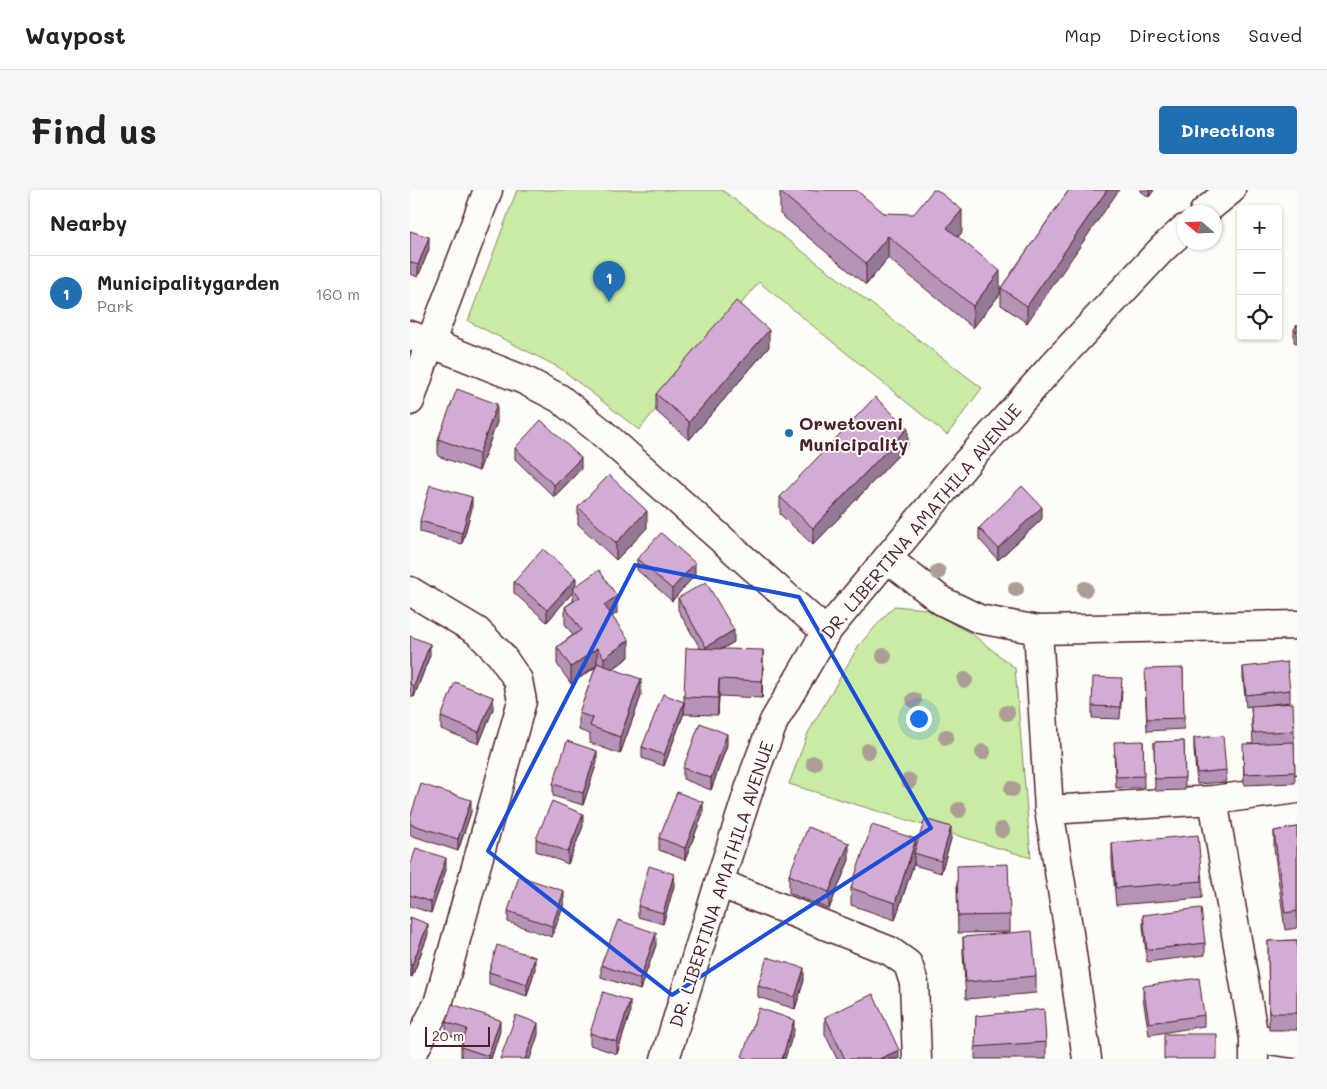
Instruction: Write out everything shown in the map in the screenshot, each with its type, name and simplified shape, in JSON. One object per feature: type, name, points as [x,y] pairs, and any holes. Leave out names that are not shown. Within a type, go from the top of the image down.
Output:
[{"type":"street","points":[[410,401],[420,339],[488,190]]},
{"type":"street","points":[[1213,205],[1231,190]]},
{"type":"street","name":"DR. LIBERTINA AMATHILA AVENUE","points":[[665,1059],[755,772],[774,721],[826,632],[968,461],[1054,364],[1177,235]]},
{"type":"street","points":[[420,339],[524,380],[559,398],[599,430],[826,632]]},
{"type":"street","points":[[888,559],[942,601],[979,620],[1038,630],[1297,625]]},
{"type":"street","points":[[410,591],[477,631],[500,654],[518,680],[522,701],[438,1004],[416,1047],[410,1051]]},
{"type":"street","points":[[1038,630],[1049,810],[1087,1059]]},
{"type":"street","points":[[1049,810],[1213,800],[1297,789]]},
{"type":"street","points":[[1213,800],[1254,1048],[1297,1044]]},
{"type":"street","points":[[719,884],[890,951],[908,964],[914,982],[917,1059]]},
{"type":"highlighted area","points":[[635,565],[799,597],[931,828],[672,995],[488,851]]},
{"type":"green space","points":[[517,190],[722,190],[982,388],[947,435],[759,282],[639,430],[560,368],[468,321]]},
{"type":"green space","points":[[894,606],[926,609],[972,634],[1015,668],[1031,858],[789,784],[808,733],[859,645]]},
{"type":"building","points":[[781,190],[856,190],[884,213],[914,214],[933,190],[937,190],[962,210],[947,228],[1000,271],[973,306],[888,236],[866,263],[780,192]]},
{"type":"building","points":[[1069,190],[1107,190],[1027,306],[1001,288]]},
{"type":"building","points":[[410,231],[429,237],[418,265],[410,262]]},
{"type":"building","points":[[736,301],[769,330],[689,422],[656,394]]},
{"type":"building","points":[[457,389],[497,404],[479,454],[438,439]]},
{"type":"building","points":[[875,397],[908,428],[813,528],[780,497]]},
{"type":"building","points":[[541,420],[581,458],[554,485],[515,448]]},
{"type":"building","points":[[609,475],[647,511],[616,543],[578,507]]},
{"type":"building","points":[[430,485],[472,497],[462,533],[420,521]]},
{"type":"building","points":[[1022,486],[1042,507],[998,548],[979,528]]},
{"type":"building","points":[[661,533],[695,563],[672,589],[637,559]]},
{"type":"building","points":[[543,549],[576,578],[547,610],[514,582]]},
{"type":"building","points":[[599,570],[617,596],[604,605],[629,640],[604,658],[597,648],[571,667],[557,647],[581,630],[565,607],[580,597],[573,588]]},
{"type":"building","points":[[706,582],[734,630],[706,647],[678,598]]},
{"type":"building","points":[[410,636],[430,644],[414,686],[410,684]]},
{"type":"building","points":[[686,648],[763,650],[762,681],[719,679],[718,698],[684,697]]},
{"type":"building","points":[[1287,662],[1290,690],[1246,695],[1243,667]]},
{"type":"building","points":[[597,663],[641,679],[620,737],[590,726],[593,718],[579,713]]},
{"type":"building","points":[[1183,668],[1184,718],[1147,719],[1145,669]]},
{"type":"building","points":[[1093,677],[1122,678],[1120,707],[1092,706]]},
{"type":"building","points":[[455,682],[493,697],[479,732],[441,717]]},
{"type":"building","points":[[663,694],[684,702],[664,755],[642,747]]},
{"type":"building","points":[[1293,703],[1294,731],[1253,733],[1251,706]]},
{"type":"building","points":[[700,723],[727,734],[711,778],[683,768]]},
{"type":"building","points":[[1223,736],[1226,770],[1197,773],[1194,738]]},
{"type":"building","points":[[567,741],[597,751],[583,793],[553,784]]},
{"type":"building","points":[[1143,741],[1144,776],[1116,777],[1114,742]]},
{"type":"building","points":[[1184,741],[1185,778],[1155,779],[1154,742]]},
{"type":"building","points":[[1294,742],[1295,772],[1244,774],[1243,744]]},
{"type":"building","points":[[421,784],[471,800],[458,839],[410,824],[410,818]]},
{"type":"building","points":[[677,792],[703,802],[685,848],[659,838]]},
{"type":"building","points":[[552,801],[583,814],[568,852],[536,839]]},
{"type":"building","points":[[925,819],[951,827],[941,861],[914,853]]},
{"type":"building","points":[[872,825],[916,839],[895,903],[851,888]]},
{"type":"building","points":[[808,827],[849,843],[829,892],[789,875]]},
{"type":"building","points":[[1297,827],[1297,911],[1285,913],[1274,831]]},
{"type":"building","points":[[1198,835],[1202,881],[1116,888],[1112,843]]},
{"type":"building","points":[[416,848],[446,858],[431,902],[410,895],[410,867]]},
{"type":"building","points":[[1008,864],[1010,915],[958,916],[957,866]]},
{"type":"building","points":[[649,866],[674,874],[663,913],[638,906]]},
{"type":"building","points":[[519,876],[564,891],[552,926],[508,911]]},
{"type":"building","points":[[1201,908],[1205,943],[1147,950],[1143,915]]},
{"type":"building","points":[[410,917],[428,924],[412,965],[410,965]]},
{"type":"building","points":[[618,920],[656,933],[640,979],[601,965]]},
{"type":"building","points":[[1032,931],[1036,976],[966,982],[963,937]]},
{"type":"building","points":[[1297,940],[1297,1013],[1269,1013],[1268,941]]},
{"type":"building","points":[[497,945],[535,957],[527,984],[489,972]]},
{"type":"building","points":[[767,957],[804,968],[795,997],[758,986]]},
{"type":"building","points":[[1199,978],[1204,1015],[1149,1023],[1143,986]]},
{"type":"building","points":[[603,992],[630,1001],[617,1042],[590,1033]]},
{"type":"building","points":[[873,994],[899,1050],[879,1059],[845,1059],[825,1017]]},
{"type":"building","points":[[452,1004],[500,1020],[488,1056],[461,1047],[467,1029],[446,1022]]},
{"type":"building","points":[[759,1008],[794,1020],[782,1059],[749,1059],[742,1057]]},
{"type":"building","points":[[1044,1009],[1046,1042],[975,1047],[976,1016]]},
{"type":"building","points":[[516,1015],[538,1023],[525,1059],[500,1059]]},
{"type":"building","points":[[1164,1034],[1217,1034],[1217,1059],[1164,1059]]},
{"type":"place","name":"Municipalitygarden","points":[[609,302]]},
{"type":"place","name":"Orwetoveni Municipality","points":[[789,433]]}]
